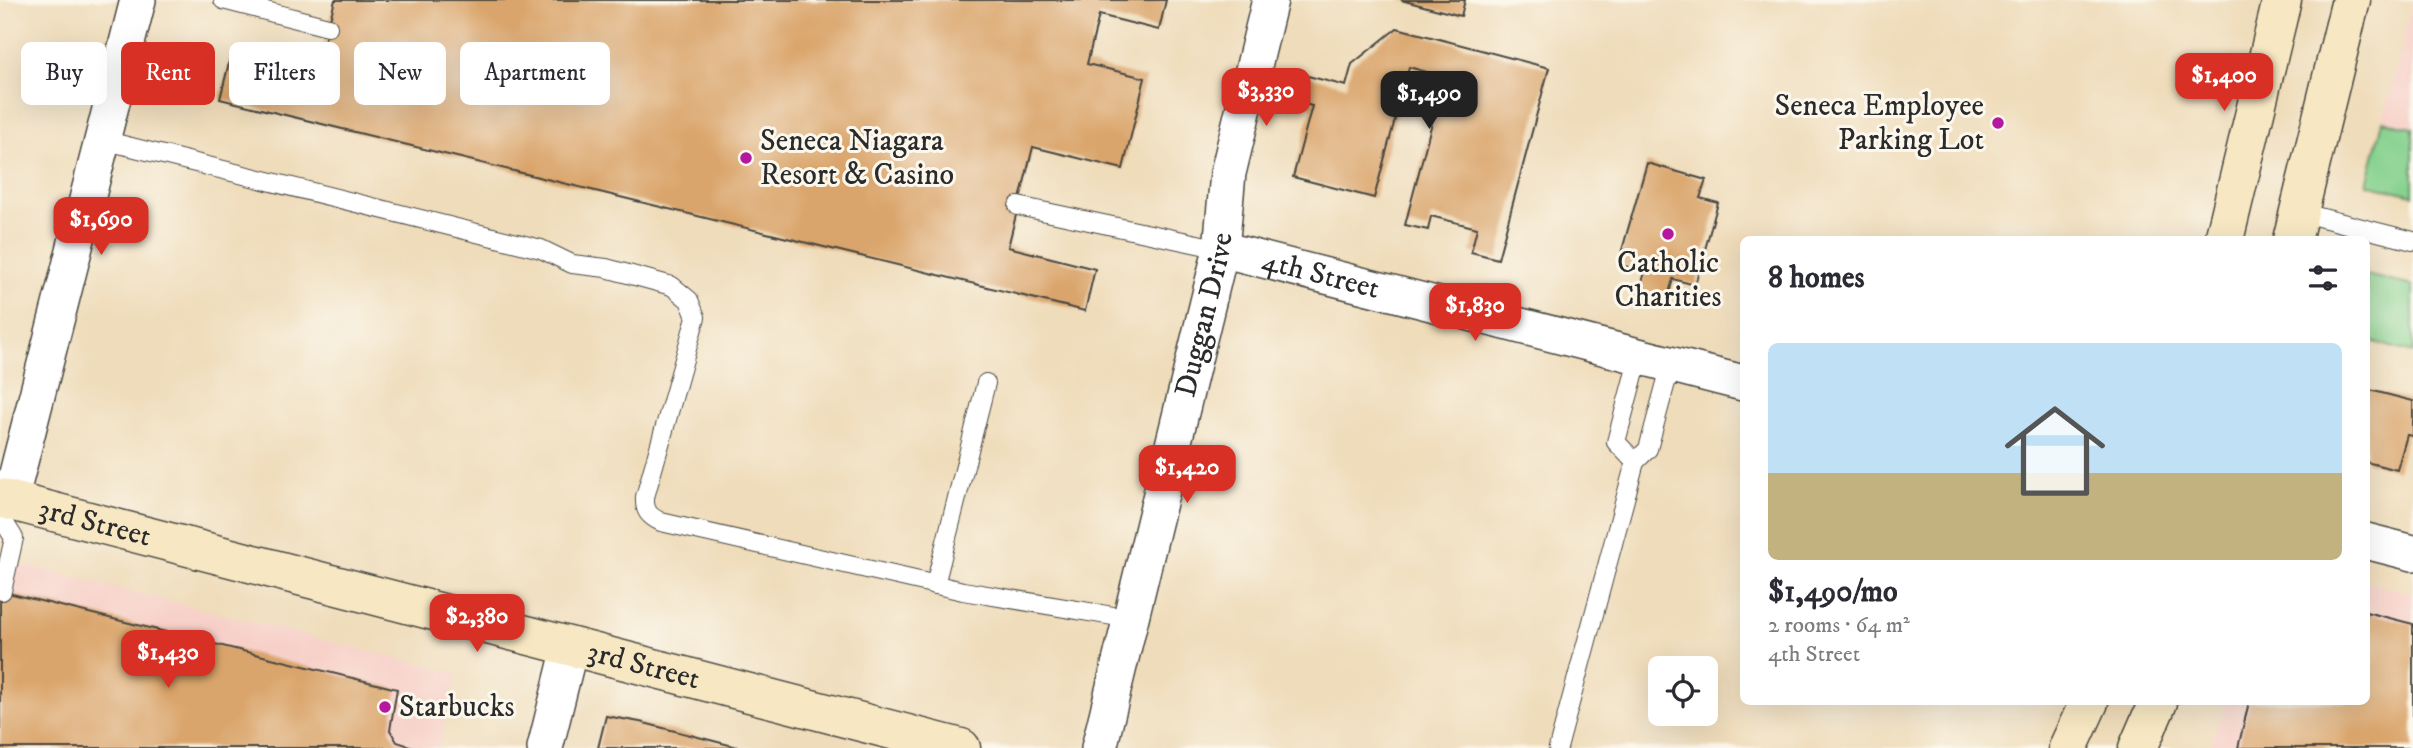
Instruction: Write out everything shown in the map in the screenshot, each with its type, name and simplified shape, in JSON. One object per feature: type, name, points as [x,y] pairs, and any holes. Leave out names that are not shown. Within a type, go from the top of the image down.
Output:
[{"type":"street","points":[[4,511],[138,0]]},
{"type":"street","name":"Duggan Drive","points":[[1098,748],[1221,249],[1228,173],[1270,0]]},
{"type":"street","points":[[2225,236],[2282,0]]},
{"type":"street","points":[[2295,226],[2351,0]]},
{"type":"street","name":"4th Street","points":[[1221,249],[1740,382]]},
{"type":"street","name":"3rd Street","points":[[4,511],[570,648],[961,748]]},
{"type":"street","points":[[2370,542],[2413,553]]},
{"type":"street","points":[[545,748],[570,648]]},
{"type":"street","points":[[2068,748],[2087,705]]},
{"type":"street","points":[[2138,748],[2157,705]]},
{"type":"lane","points":[[223,0],[328,27]]},
{"type":"lane","points":[[103,140],[541,248],[572,264],[606,268],[672,286],[689,300],[695,317],[645,497],[644,508],[650,517],[674,526],[935,585],[1131,619]]},
{"type":"lane","name":"4th Street","points":[[1018,206],[1221,249]]},
{"type":"lane","points":[[2295,226],[2413,241]]},
{"type":"lane","points":[[1634,462],[1616,442],[1655,360]]},
{"type":"lane","points":[[1558,748],[1634,462],[1648,449],[1655,360]]},
{"type":"lane","points":[[935,585],[986,383]]},
{"type":"lane","points":[[2,592],[15,538],[4,511]]},
{"type":"shaded area","points":[[2413,0],[2413,128],[2383,121]]},
{"type":"shaded area","points":[[0,559],[457,673],[439,748],[0,748]]},
{"type":"shaded area","points":[[2370,583],[2413,594],[2413,748],[2209,748],[2225,705],[2370,705]]},
{"type":"green space","points":[[2383,121],[2413,128],[2413,195],[2367,184]]},
{"type":"green space","points":[[2370,276],[2413,286],[2413,353],[2370,341]]},
{"type":"building","name":"Seneca Niagara Resort & Casino","points":[[335,0],[1166,0],[1159,30],[1099,15],[1087,64],[1145,78],[1123,169],[1033,147],[1008,247],[1095,269],[1085,311],[244,105],[340,105],[340,42],[324,42]]},
{"type":"building","points":[[1401,0],[1465,0],[1461,16]]},
{"type":"building","points":[[1397,28],[1549,68],[1498,259],[1471,252],[1477,228],[1431,216],[1428,230],[1405,225],[1444,77],[1409,67],[1374,198],[1293,177],[1312,106],[1297,102],[1304,75],[1346,86],[1352,64]]},
{"type":"building","name":"Seneca Niagara Resort & Casino","points":[[229,63],[229,101],[220,99]]},
{"type":"building","name":"Catholic Charities","points":[[1647,163],[1706,180],[1700,198],[1718,203],[1695,285],[1673,279],[1665,307],[1637,300],[1645,272],[1618,264]]},
{"type":"building","points":[[2370,390],[2413,401],[2413,436],[2407,435],[2397,470],[2370,463]]},
{"type":"building","points":[[0,591],[397,689],[390,730],[397,742],[416,748],[0,748]]},
{"type":"building","points":[[2370,613],[2413,624],[2413,748],[2238,748],[2248,705],[2370,705]]},
{"type":"building","points":[[606,716],[640,722],[741,748],[598,748]]},
{"type":"place","name":"Seneca Employee Parking Lot","points":[[1998,123]]},
{"type":"place","name":"Seneca Niagara Resort & Casino","points":[[746,158]]},
{"type":"place","name":"Catholic Charities","points":[[1668,234]]},
{"type":"place","name":"Starbucks","points":[[385,707]]}]
